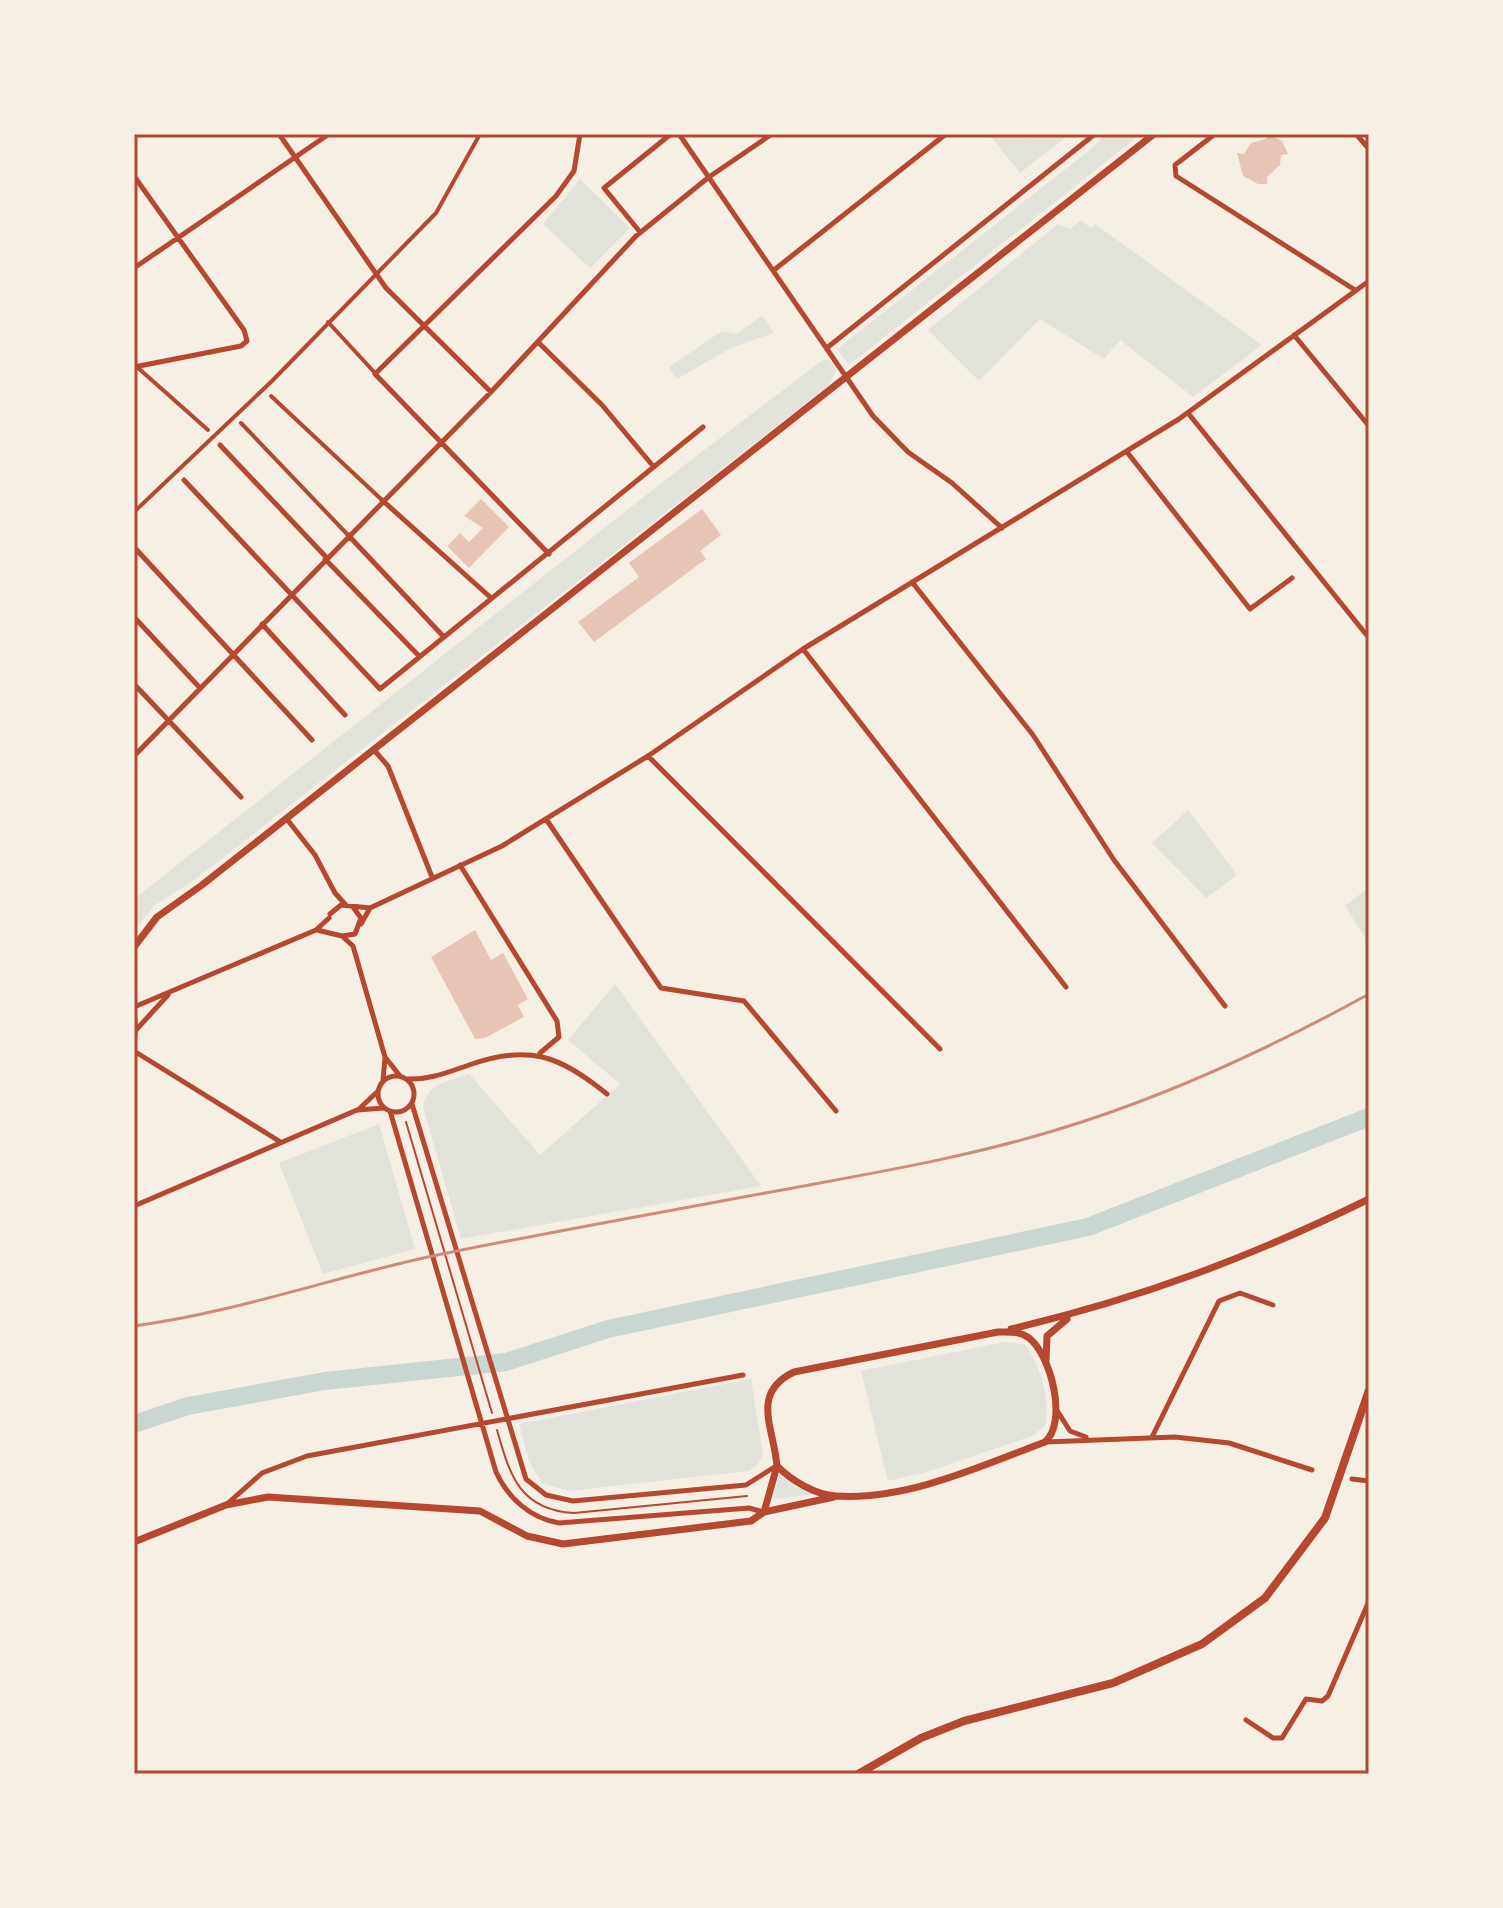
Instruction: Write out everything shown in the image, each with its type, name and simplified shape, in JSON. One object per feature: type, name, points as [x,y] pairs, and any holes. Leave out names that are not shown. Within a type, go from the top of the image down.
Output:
[{"type":"main road","points":[[858,1774],[921,1738],[964,1721],[1113,1683],[1202,1644],[1265,1598],[1325,1518],[1369,1390]]},
{"type":"street","points":[[279,134],[376,275],[424,328],[491,392]]},
{"type":"street","points":[[134,268],[329,134]]},
{"type":"street","points":[[134,512],[272,381],[436,213],[480,134]]},
{"type":"street","points":[[375,374],[566,185],[580,148],[580,134]]},
{"type":"street","points":[[640,232],[604,188],[671,134]]},
{"type":"street","points":[[679,134],[848,375],[873,416],[908,452],[952,483],[1002,528]]},
{"type":"street","points":[[134,756],[382,500],[443,442],[640,232],[709,177],[772,134]]},
{"type":"street","points":[[774,270],[946,134]]},
{"type":"street","points":[[828,347],[1095,134]]},
{"type":"street","points":[[134,947],[157,917],[1154,134]]},
{"type":"street","points":[[1215,134],[1175,165],[1174,172],[1179,179],[1355,290]]},
{"type":"street","points":[[1356,134],[1369,149]]},
{"type":"street","points":[[134,176],[244,330],[247,341],[241,346],[135,367]]},
{"type":"street","points":[[134,1007],[316,930],[347,905],[370,908],[502,846],[648,756],[803,649],[1188,413],[1369,281]]},
{"type":"street","points":[[328,322],[549,554]]},
{"type":"street","points":[[1294,335],[1369,426]]},
{"type":"street","points":[[538,342],[602,405],[653,466]]},
{"type":"street","points":[[135,367],[208,430]]},
{"type":"street","points":[[271,396],[490,597]]},
{"type":"street","points":[[1188,413],[1369,638]]},
{"type":"street","points":[[241,423],[443,636]]},
{"type":"street","points":[[184,480],[380,689],[703,427]]},
{"type":"street","points":[[220,445],[420,656]]},
{"type":"street","points":[[1127,452],[1250,609],[1292,578]]},
{"type":"street","points":[[134,547],[312,740]]},
{"type":"street","points":[[912,582],[1033,735],[1114,860],[1225,1006]]},
{"type":"street","points":[[134,617],[200,688]]},
{"type":"street","points":[[262,624],[345,715]]},
{"type":"street","points":[[803,649],[1066,987]]},
{"type":"street","points":[[134,684],[241,797]]},
{"type":"street","points":[[373,749],[388,766],[432,877]]},
{"type":"street","points":[[648,756],[940,1049]]},
{"type":"street","points":[[286,818],[315,855],[335,893],[359,913],[359,929]]},
{"type":"street","points":[[546,819],[661,988],[744,1001],[836,1111]]},
{"type":"street","points":[[460,865],[557,1021],[559,1037],[540,1053]]},
{"type":"street","points":[[335,893],[330,916],[335,933]]},
{"type":"street","points":[[353,946],[370,908]]},
{"type":"street","points":[[342,936],[359,929]]},
{"type":"street","points":[[316,930],[342,936],[353,946],[385,1057],[383,1081],[357,1110]]},
{"type":"street","points":[[135,1033],[169,994]]},
{"type":"street","points":[[134,1019],[135,1033]]},
{"type":"street","points":[[134,1051],[280,1141]]},
{"type":"street","points":[[385,1057],[400,1076],[426,1080],[491,1057],[540,1053],[588,1078],[607,1094]]},
{"type":"street","points":[[383,1081],[400,1076]]},
{"type":"street","points":[[408,1079],[415,1094]]},
{"type":"street","points":[[426,1080],[415,1094],[412,1104],[520,1466],[536,1488],[560,1500],[573,1501],[746,1485],[777,1466]]},
{"type":"street","points":[[378,1090],[394,1125],[496,1472],[521,1506],[546,1521],[559,1523],[749,1508],[764,1512]]},
{"type":"street","points":[[134,1206],[357,1110],[404,1110],[412,1104]]},
{"type":"street","points":[[764,1512],[777,1466],[767,1409],[768,1394],[782,1377],[1079,1313],[1190,1279],[1286,1240],[1369,1199]]},
{"type":"street","points":[[1152,1437],[1219,1301],[1240,1293],[1273,1305]]},
{"type":"street","points":[[1046,1366],[1047,1336],[1061,1321],[1079,1313]]},
{"type":"street","points":[[998,1332],[1027,1337],[1037,1346],[1046,1366],[1058,1412],[1070,1431],[1095,1438]]},
{"type":"street","points":[[226,1505],[262,1473],[307,1456],[743,1375]]},
{"type":"street","points":[[1045,1442],[1054,1431],[1058,1412]]},
{"type":"street","points":[[134,1542],[226,1505],[268,1497],[480,1511],[527,1536],[563,1544],[751,1521],[764,1512],[835,1497],[917,1485],[1045,1442],[1095,1438],[1152,1437],[1229,1443],[1312,1470]]},
{"type":"street","points":[[777,1466],[799,1483],[835,1497]]},
{"type":"street","points":[[1352,1479],[1369,1481]]},
{"type":"street","points":[[1246,1720],[1273,1738],[1282,1738],[1306,1699],[1322,1701],[1328,1696],[1369,1601]]},
{"type":"path","points":[[406,1122],[508,1469]]},
{"type":"shaded area","points":[[989,134],[1027,134],[1031,138],[1036,134],[1070,134],[1020,173]]},
{"type":"shaded area","points":[[1105,134],[1141,134],[849,365],[837,349],[1091,149]]},
{"type":"shaded area","points":[[580,179],[630,228],[590,268],[543,224]]},
{"type":"shaded area","points":[[1080,220],[1091,228],[1095,224],[1262,345],[1193,397],[1120,340],[1104,359],[1040,319],[979,381],[928,330],[1058,224],[1071,229]]},
{"type":"shaded area","points":[[762,316],[774,333],[733,347],[677,379],[669,367],[722,331],[736,334]]},
{"type":"shaded area","points":[[823,360],[829,360],[837,369],[828,386],[193,881],[155,905],[134,930],[134,899],[683,466]]},
{"type":"shaded area","points":[[1188,810],[1237,875],[1206,898],[1152,843]]},
{"type":"shaded area","points":[[1369,887],[1369,944],[1345,906]]},
{"type":"shaded area","points":[[615,984],[761,1186],[461,1239],[423,1107],[425,1099],[440,1084],[469,1074],[540,1155],[620,1084],[568,1040]]},
{"type":"shaded area","points":[[379,1124],[415,1249],[323,1274],[279,1163]]},
{"type":"shaded area","points":[[1005,1342],[1024,1344],[1035,1360],[1047,1407],[1045,1426],[1032,1436],[927,1472],[888,1481],[861,1371]]},
{"type":"shaded area","points":[[751,1379],[763,1454],[758,1464],[748,1471],[568,1491],[542,1483],[529,1461],[519,1424]]},
{"type":"shaded area","points":[[779,1473],[796,1487],[816,1494],[774,1499]]},
{"type":"building","points":[[1269,134],[1282,141],[1288,154],[1281,155],[1280,165],[1267,177],[1267,184],[1258,184],[1243,176],[1237,153],[1244,154],[1251,143],[1266,139]]},
{"type":"building","points":[[481,499],[509,527],[469,568],[447,546],[460,533],[469,542],[483,528],[464,516]]},
{"type":"building","points":[[702,509],[721,535],[700,551],[706,559],[594,642],[578,622],[639,577],[629,563]]},
{"type":"building","points":[[475,930],[491,960],[503,953],[528,999],[518,1005],[524,1017],[485,1038],[475,1039],[431,957]]},
{"type":"waterway","points":[[134,1424],[188,1406],[325,1381],[506,1362],[608,1329],[1088,1227],[1369,1117]]},
{"type":"railway","points":[[134,1326],[212,1312],[442,1254],[895,1169],[1024,1139],[1097,1117],[1177,1087],[1293,1034],[1369,994]]}]
